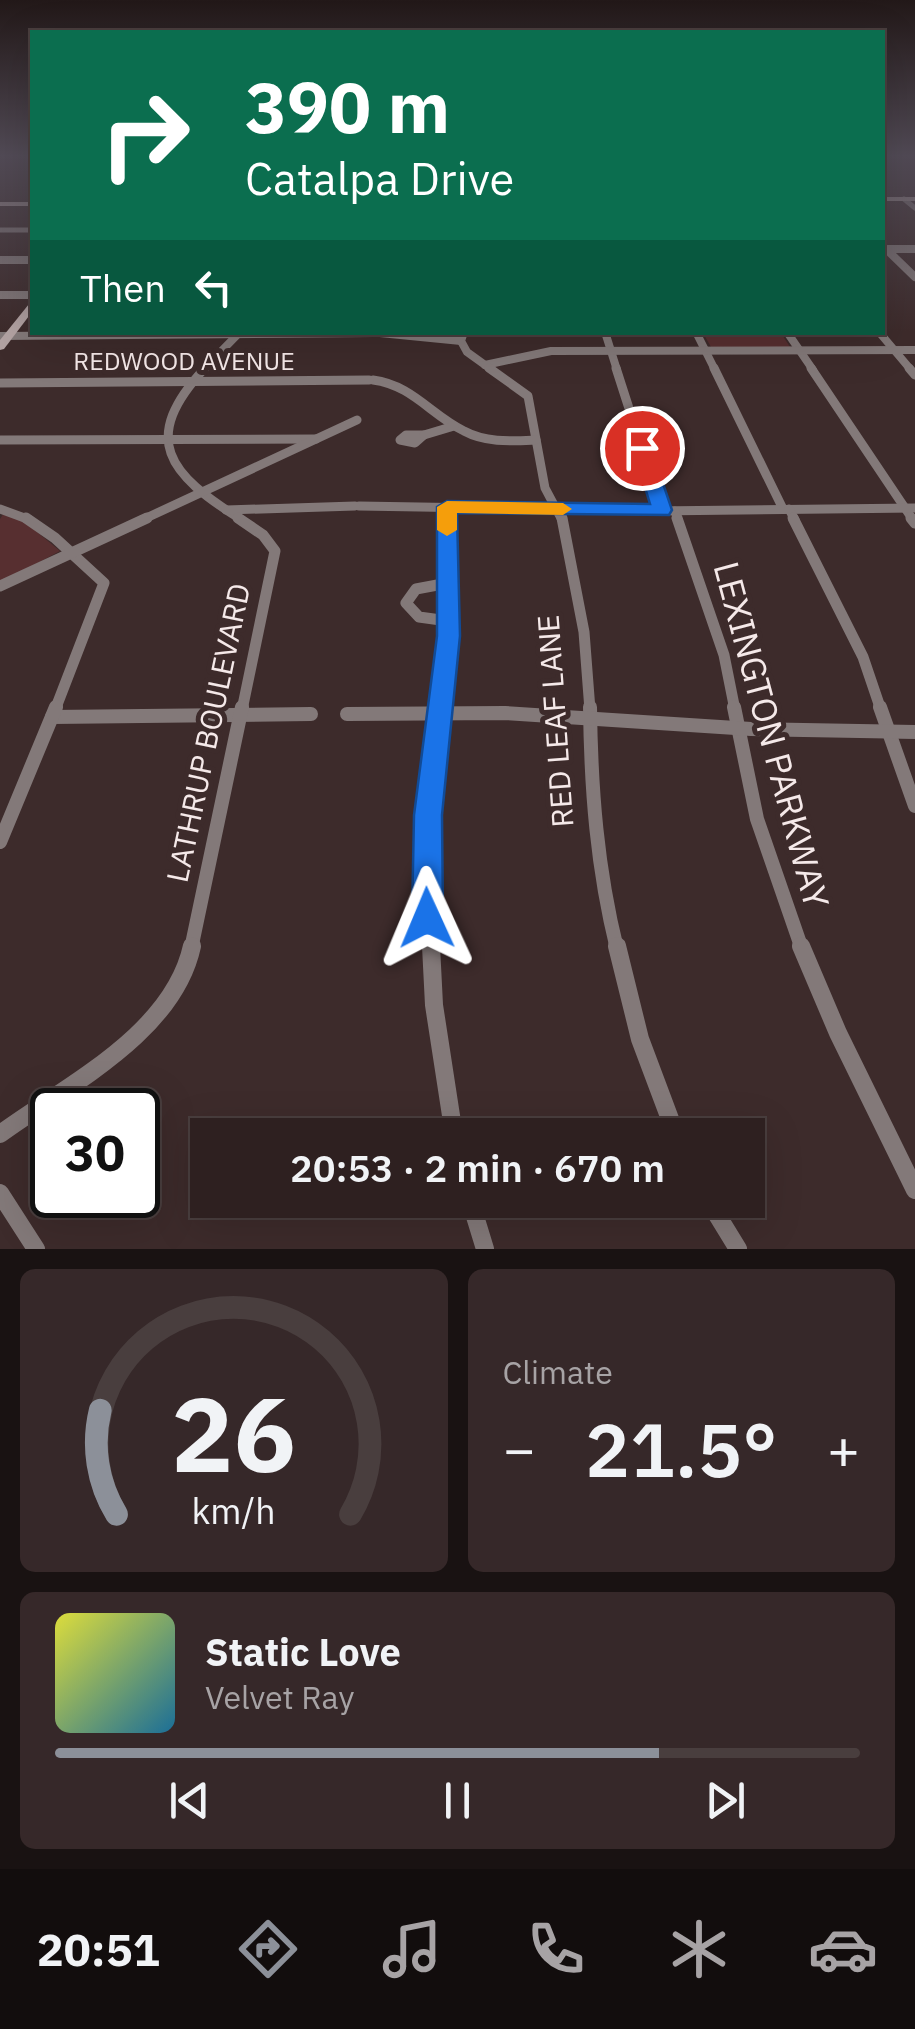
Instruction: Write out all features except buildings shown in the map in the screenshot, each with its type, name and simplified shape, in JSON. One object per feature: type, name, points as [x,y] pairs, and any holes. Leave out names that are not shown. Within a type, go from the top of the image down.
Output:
[{"type":"main road","points":[[0,347],[30,308]]},
{"type":"street","points":[[0,230],[30,230]]},
{"type":"street","points":[[885,247],[915,248]]},
{"type":"street","points":[[885,248],[915,277]]},
{"type":"street","points":[[0,260],[30,260]]},
{"type":"street","points":[[0,295],[30,295]]},
{"type":"street","points":[[5,336],[83,335]]},
{"type":"street","points":[[166,438],[172,406],[190,381],[237,335]]},
{"type":"street","points":[[420,335],[463,337]]},
{"type":"street","name":"LEXINGTON PARKWAY","points":[[605,335],[724,655],[757,819],[795,936],[915,1190]]},
{"type":"street","points":[[697,335],[863,656],[915,806]]},
{"type":"street","points":[[789,335],[910,508],[915,523]]},
{"type":"street","points":[[882,335],[915,376]]},
{"type":"street","name":"RED LEAF LANE","points":[[463,337],[465,349],[526,392],[532,406],[545,488],[558,509],[586,652],[592,813],[605,903],[640,1039],[670,1118]]},
{"type":"street","points":[[486,364],[542,352],[915,350]]},
{"type":"street","name":"REDWOOD AVENUE","points":[[0,383],[371,380],[408,388],[454,426],[490,439],[536,440]]},
{"type":"street","points":[[0,586],[357,420]]},
{"type":"street","points":[[424,435],[454,426]]},
{"type":"street","name":"LATHRUP BOULEVARD","points":[[0,1134],[173,998],[186,973],[274,551],[272,544],[199,492],[179,472],[166,438]]},
{"type":"street","points":[[0,440],[316,438]]},
{"type":"street","points":[[226,510],[357,506],[910,508]]},
{"type":"street","points":[[447,507],[448,621],[428,815],[427,918],[438,1046],[451,1118]]},
{"type":"street","points":[[0,509],[18,511],[104,583],[0,842]]},
{"type":"street","points":[[448,583],[416,588],[406,603],[418,617],[448,621]]},
{"type":"street","points":[[52,718],[311,714]]},
{"type":"street","points":[[348,714],[589,716],[739,728],[915,732]]},
{"type":"street","points":[[0,1193],[36,1249]]},
{"type":"street","points":[[476,1218],[485,1249]]},
{"type":"street","points":[[719,1218],[738,1249]]},
{"type":"shaded area","points":[[704,335],[782,335],[790,347],[711,347]]},
{"type":"shaded area","points":[[4,513],[14,513],[60,551],[0,583],[0,519]]},
{"type":"slow traffic","points":[[447,530],[447,507],[563,509]]},
{"type":"route","points":[[427,918],[428,815],[448,636],[447,507],[662,510],[642,448]]}]
